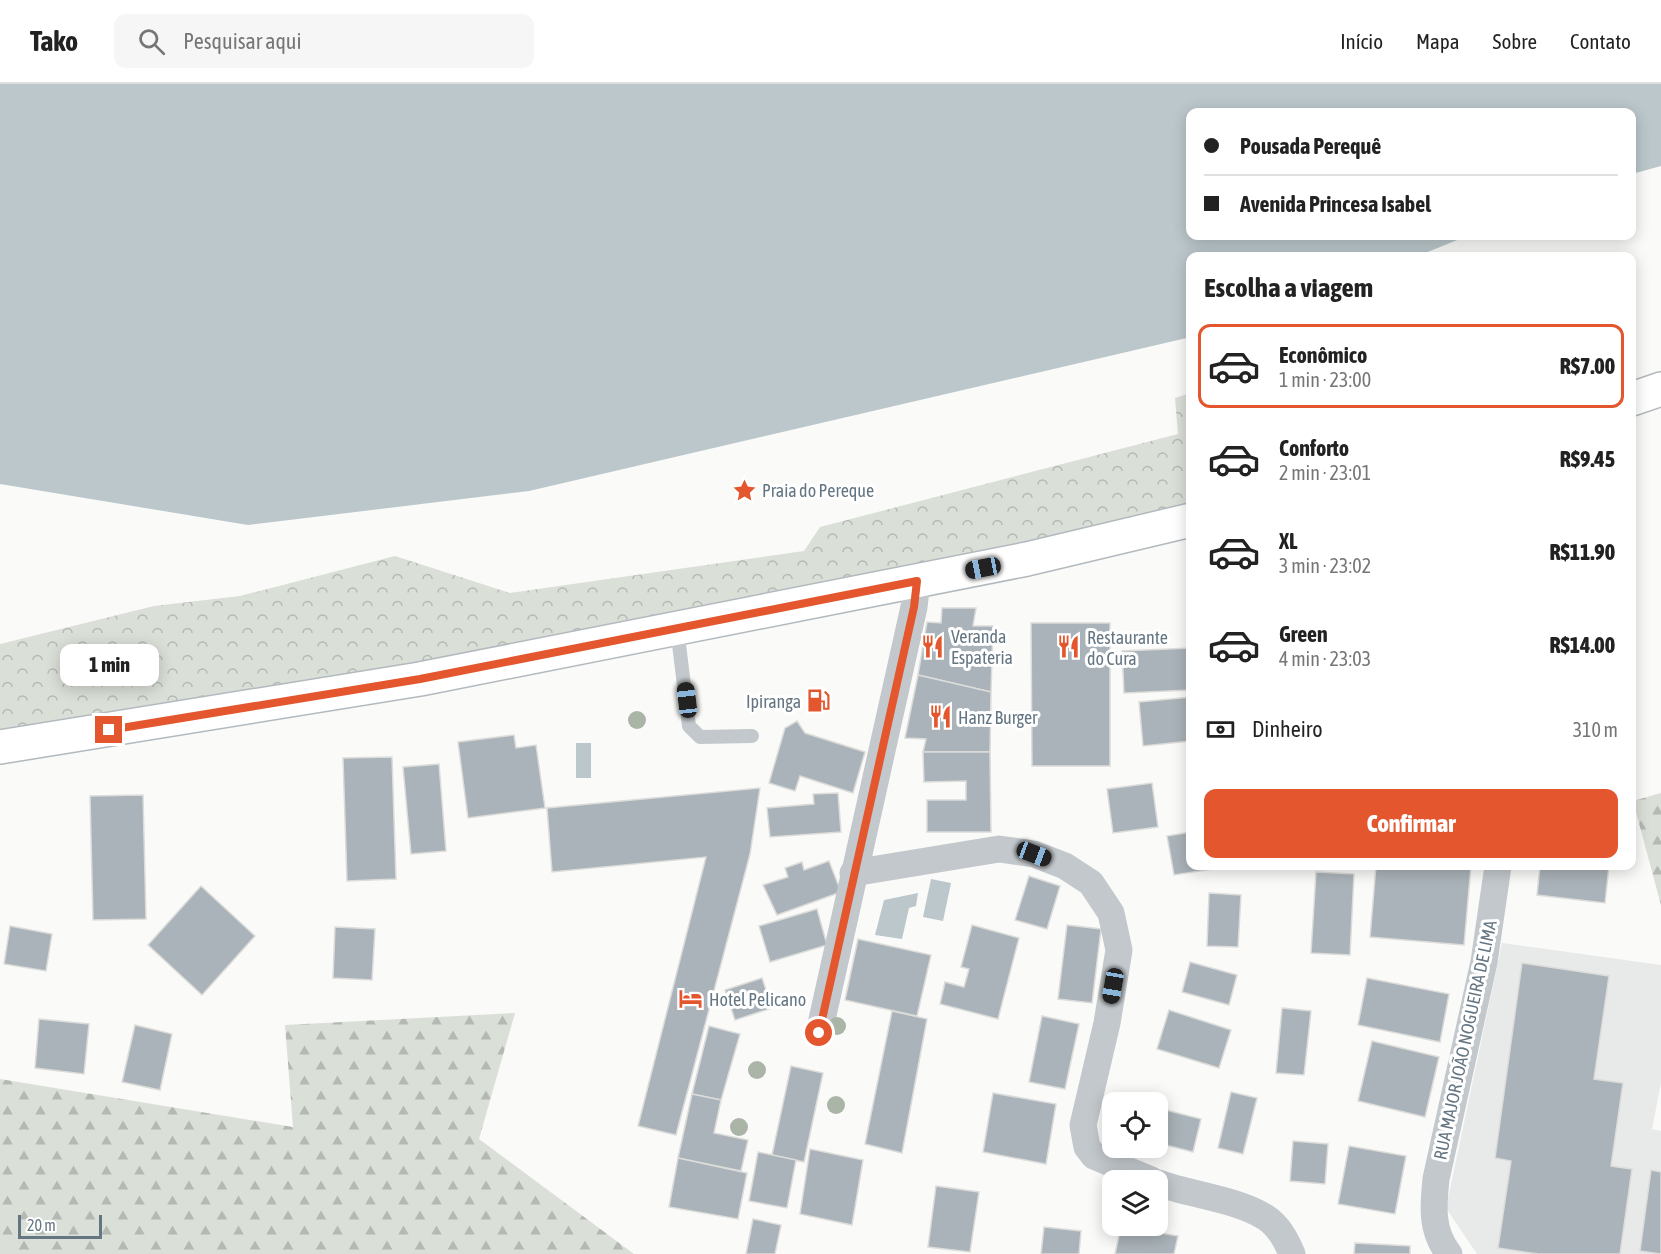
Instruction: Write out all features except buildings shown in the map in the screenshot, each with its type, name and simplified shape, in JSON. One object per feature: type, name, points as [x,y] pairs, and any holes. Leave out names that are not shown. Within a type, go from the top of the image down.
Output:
[{"type":"main road","points":[[1636,398],[1661,389]]},
{"type":"main road","points":[[0,747],[420,679],[1027,559],[1186,521]]},
{"type":"street","points":[[819,1033],[914,607],[917,581]]},
{"type":"street","points":[[854,873],[999,849],[1034,854],[1065,866],[1091,883],[1111,913],[1119,950],[1107,1023],[1083,1125],[1085,1137],[1094,1156],[1127,1170]]},
{"type":"street","name":"RUA MAJOR JOÃO NOGUEIRA DE LIMA","points":[[1449,1254],[1434,1226],[1433,1207],[1436,1179],[1484,962],[1497,870]]},
{"type":"street","points":[[1168,1186],[1266,1218],[1283,1235],[1292,1254]]},
{"type":"lane","points":[[677,628],[690,726],[693,733],[700,736],[752,736]]},
{"type":"shaded area","points":[[0,84],[1661,84],[1661,166],[1636,173],[1636,108],[1186,108],[1186,240],[1457,240],[1428,252],[1186,252],[1186,338],[529,491],[248,525],[0,484]]},
{"type":"shaded area","points":[[576,743],[591,743],[591,778],[576,778]]},
{"type":"shaded area","points":[[931,879],[951,883],[943,921],[923,917]]},
{"type":"shaded area","points":[[918,893],[916,906],[909,908],[902,939],[875,935],[884,900]]},
{"type":"shaded area","points":[[1502,943],[1661,965],[1661,1083],[1652,1129],[1661,1131],[1661,1254],[1477,1254],[1446,1208]]},
{"type":"green space","points":[[1186,395],[1186,507],[817,597],[0,737],[0,644],[154,606],[240,596],[395,556],[510,593],[804,551],[820,527],[1178,434],[1175,398]]},
{"type":"green space","points":[[1661,793],[1661,905],[1636,812],[1636,800]]},
{"type":"green space","points":[[515,1013],[479,1139],[634,1254],[0,1254],[0,1079],[293,1127],[285,1025]]},
{"type":"place","name":"Praia do Pereque","points":[[744,490]]},
{"type":"place","name":"Veranda Espateria","points":[[933,646]]},
{"type":"place","name":"Restaurante do Cura","points":[[1069,647]]},
{"type":"place","name":"Ipiranga","points":[[819,701]]},
{"type":"place","name":"Hanz Burger","points":[[940,717]]},
{"type":"place","name":"Hotel Pelicano","points":[[691,999]]},
{"type":"route","points":[[109,730],[420,679],[917,581],[914,607],[819,1033]]}]
